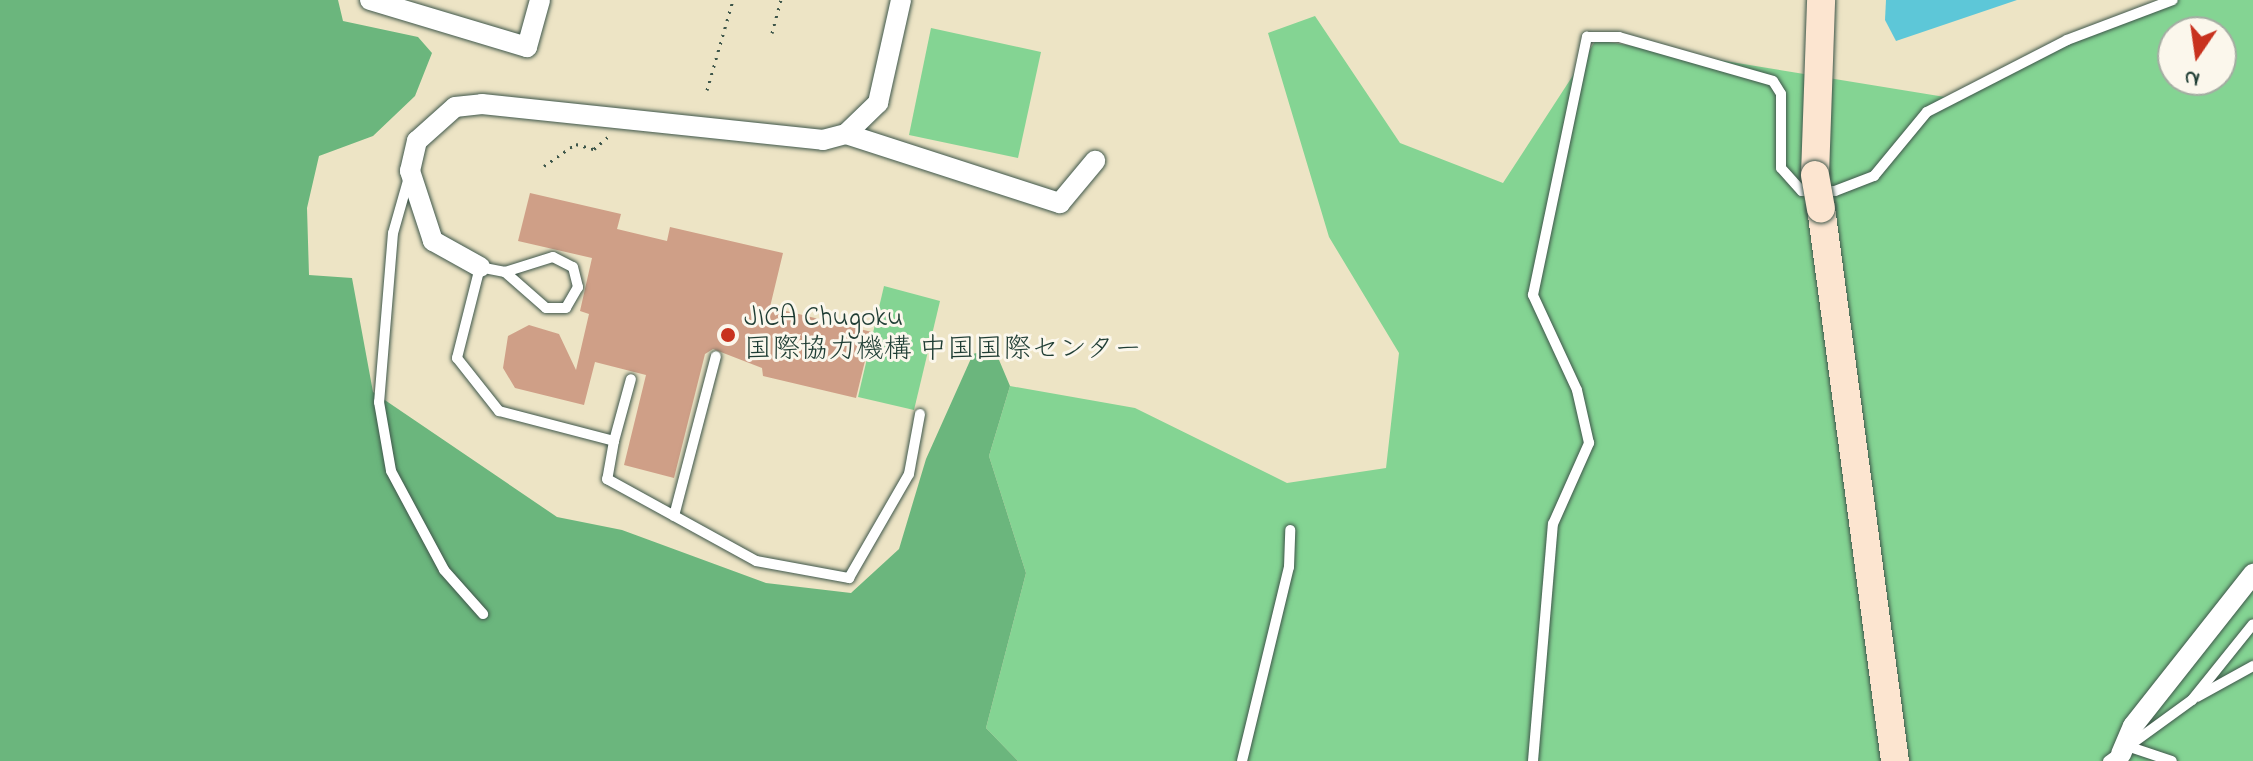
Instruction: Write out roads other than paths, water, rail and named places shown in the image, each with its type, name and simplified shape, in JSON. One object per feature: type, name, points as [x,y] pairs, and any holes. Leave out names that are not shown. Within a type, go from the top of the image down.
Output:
[{"type":"street","points":[[370,0],[527,47],[540,0]]},
{"type":"street","points":[[846,134],[885,90],[901,0]]},
{"type":"street","points":[[1821,0],[1815,175],[1895,761]]},
{"type":"street","points":[[480,267],[433,241],[410,171],[417,141],[433,122],[455,107],[482,104],[799,140],[846,134],[1060,203],[1095,161]]},
{"type":"street","points":[[2120,754],[2133,726],[2253,574]]},
{"type":"lane","points":[[1533,761],[1553,524],[1589,443],[1577,390],[1533,295],[1587,37],[1619,37],[1773,81],[1781,94],[1781,168],[1802,191],[1835,191],[1874,176],[1927,112],[2067,40],[2173,0]]},
{"type":"lane","points":[[410,171],[393,233],[381,416],[391,471],[444,570],[483,614]]},
{"type":"lane","points":[[505,272],[546,308],[566,308],[578,287],[573,267],[553,257],[505,272],[480,267],[457,358],[499,411],[614,441]]},
{"type":"lane","points":[[674,516],[716,356]]},
{"type":"lane","points":[[631,379],[607,479],[756,561],[849,578],[909,474],[920,414]]},
{"type":"lane","points":[[1242,761],[1289,567],[1290,530]]},
{"type":"lane","points":[[2192,700],[2253,624]]},
{"type":"lane","points":[[2120,754],[2192,700],[2253,666]]},
{"type":"lane","points":[[2120,754],[2172,761]]},
{"type":"water","points":[[1886,0],[2017,0],[1896,41],[1885,20]]},
{"type":"place","name":"JICA Chugoku 国際協力機構 中国国際センター","points":[[728,335]]}]
